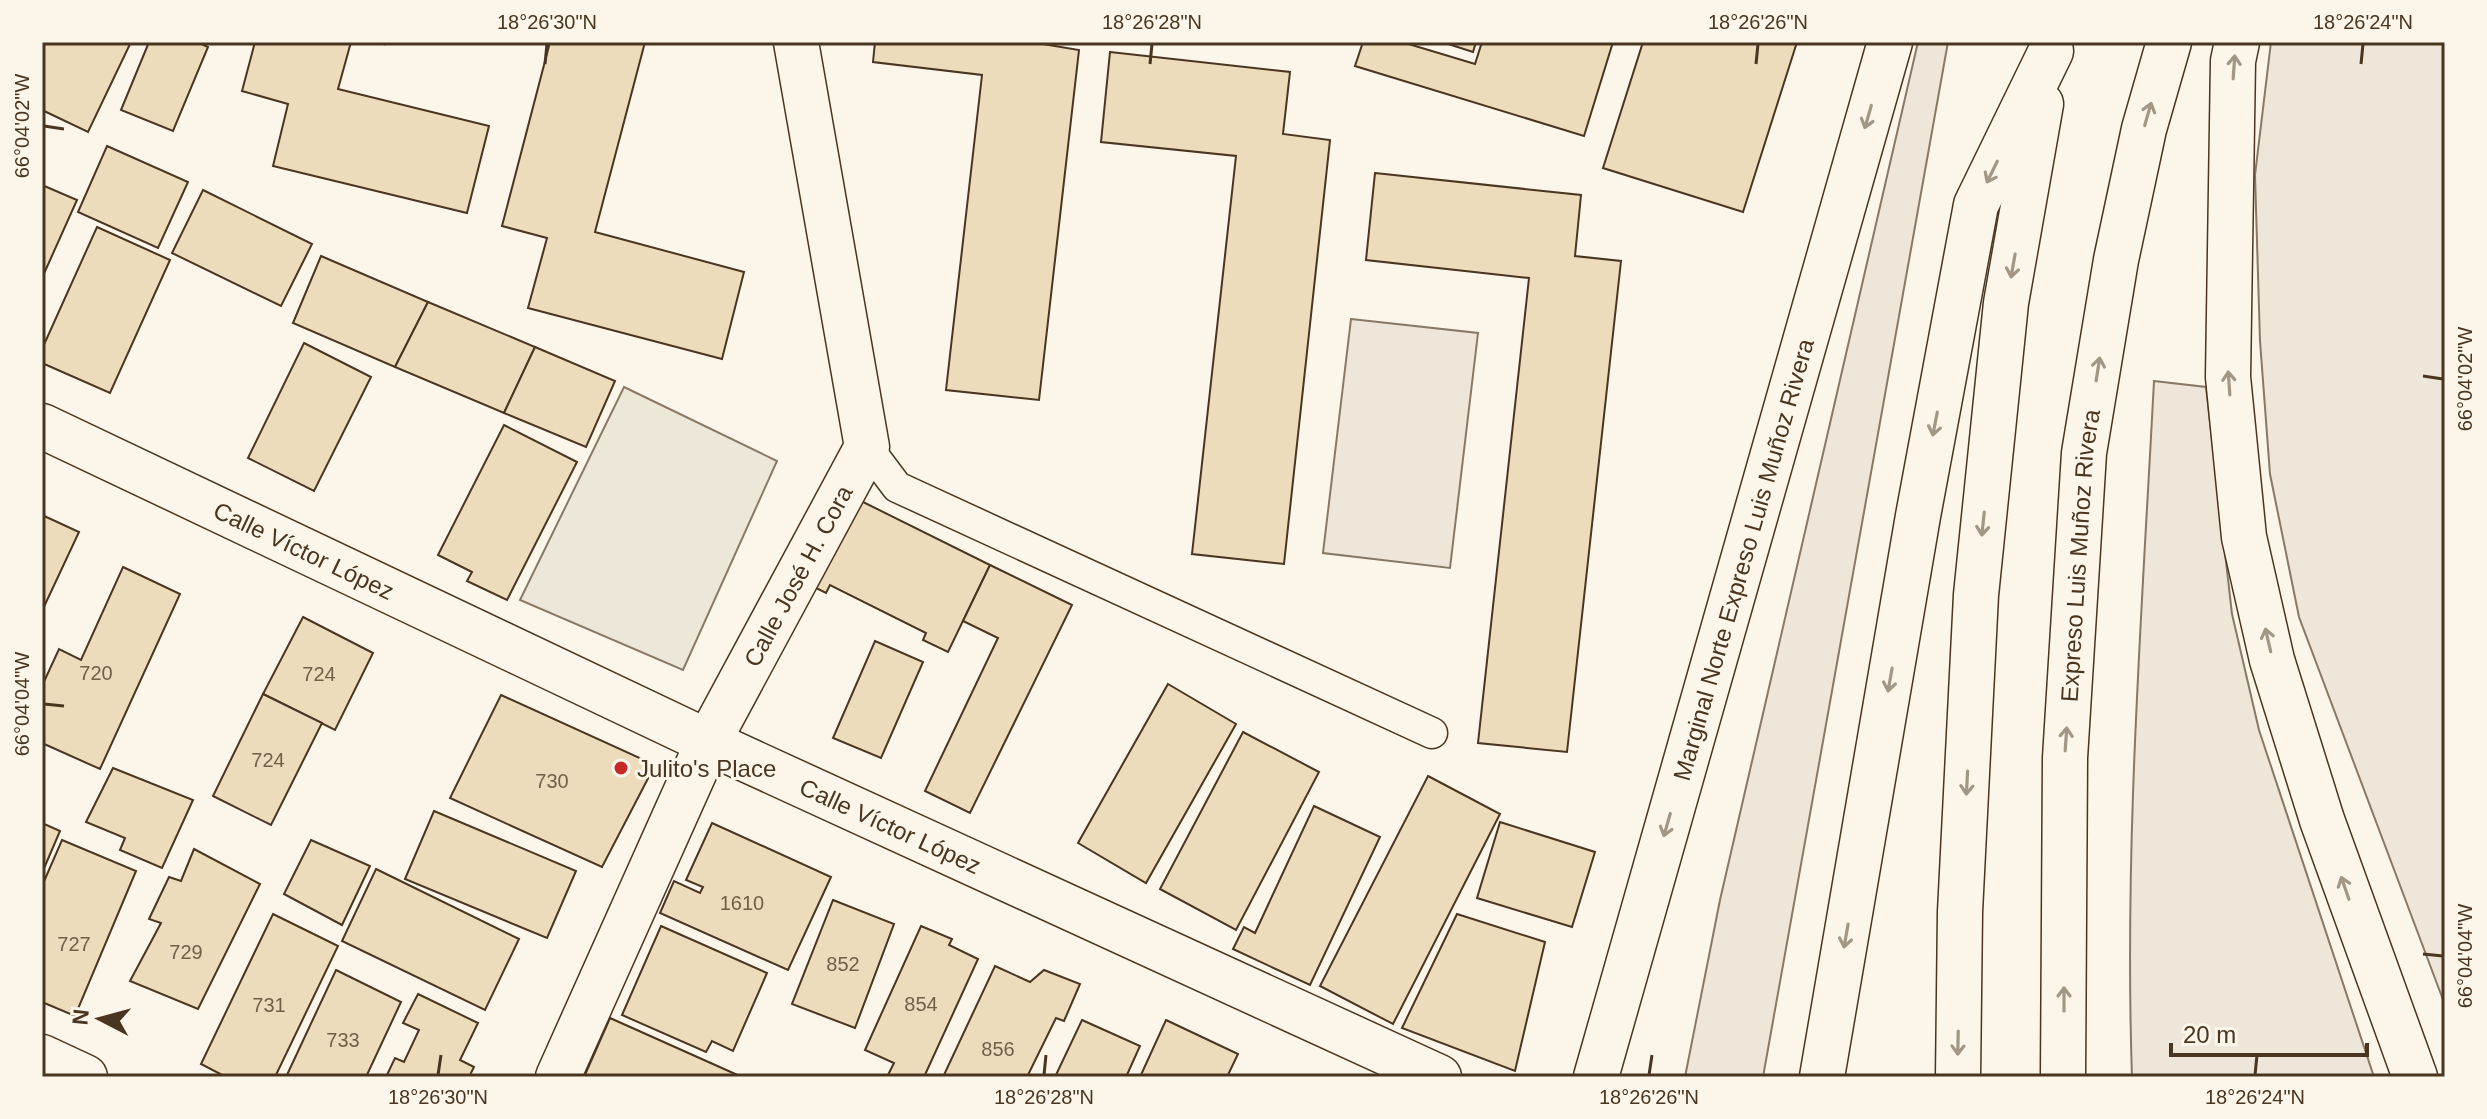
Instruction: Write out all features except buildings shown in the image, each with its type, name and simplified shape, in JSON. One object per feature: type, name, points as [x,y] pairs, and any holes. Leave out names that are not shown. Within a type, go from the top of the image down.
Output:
[{"type":"main road","points":[[796,42],[867,447]]},
{"type":"main road","name":"Marginal Norte Expreso Luis Muñoz Rivera","points":[[1596,1077],[1890,42]]},
{"type":"main road","name":"Expreso Luis Muñoz Rivera","points":[[2063,1077],[2065,758],[2084,453],[2119,245],[2144,129],[2169,42]]},
{"type":"main road","points":[[2237,42],[2233,61],[2228,377],[2244,537],[2272,660],[2370,962],[2415,1077]]},
{"type":"main road","points":[[1822,1077],[1915,531],[1976,205],[2052,46]]},
{"type":"main road","points":[[1958,1077],[1960,912],[1976,595],[2006,303],[2052,46]]},
{"type":"main road","name":"Calle Víctor López","points":[[42,426],[708,742],[1439,1077]]},
{"type":"main road","name":"Calle José H. Cora","points":[[558,1077],[708,742],[867,447]]},
{"type":"main road","points":[[42,1057],[85,1077]]},
{"type":"lane","points":[[867,447],[897,487],[1432,733]]},
{"type":"shaded area","points":[[1918,42],[1948,42],[1763,1077],[1685,1077],[1720,900]]},
{"type":"shaded area","points":[[2271,42],[2445,42],[2445,1005],[2299,617],[2270,474],[2260,341],[2255,175]]},
{"type":"shaded area","points":[[1351,319],[1478,333],[1450,568],[1323,553]]},
{"type":"shaded area","points":[[2154,381],[2206,387],[2232,614],[2259,730],[2374,1077],[2132,1077],[2132,816]]},
{"type":"shaded area","points":[[624,387],[777,461],[683,670],[520,600]]},
{"type":"place","name":"Julito's Place","points":[[621,768]]}]
